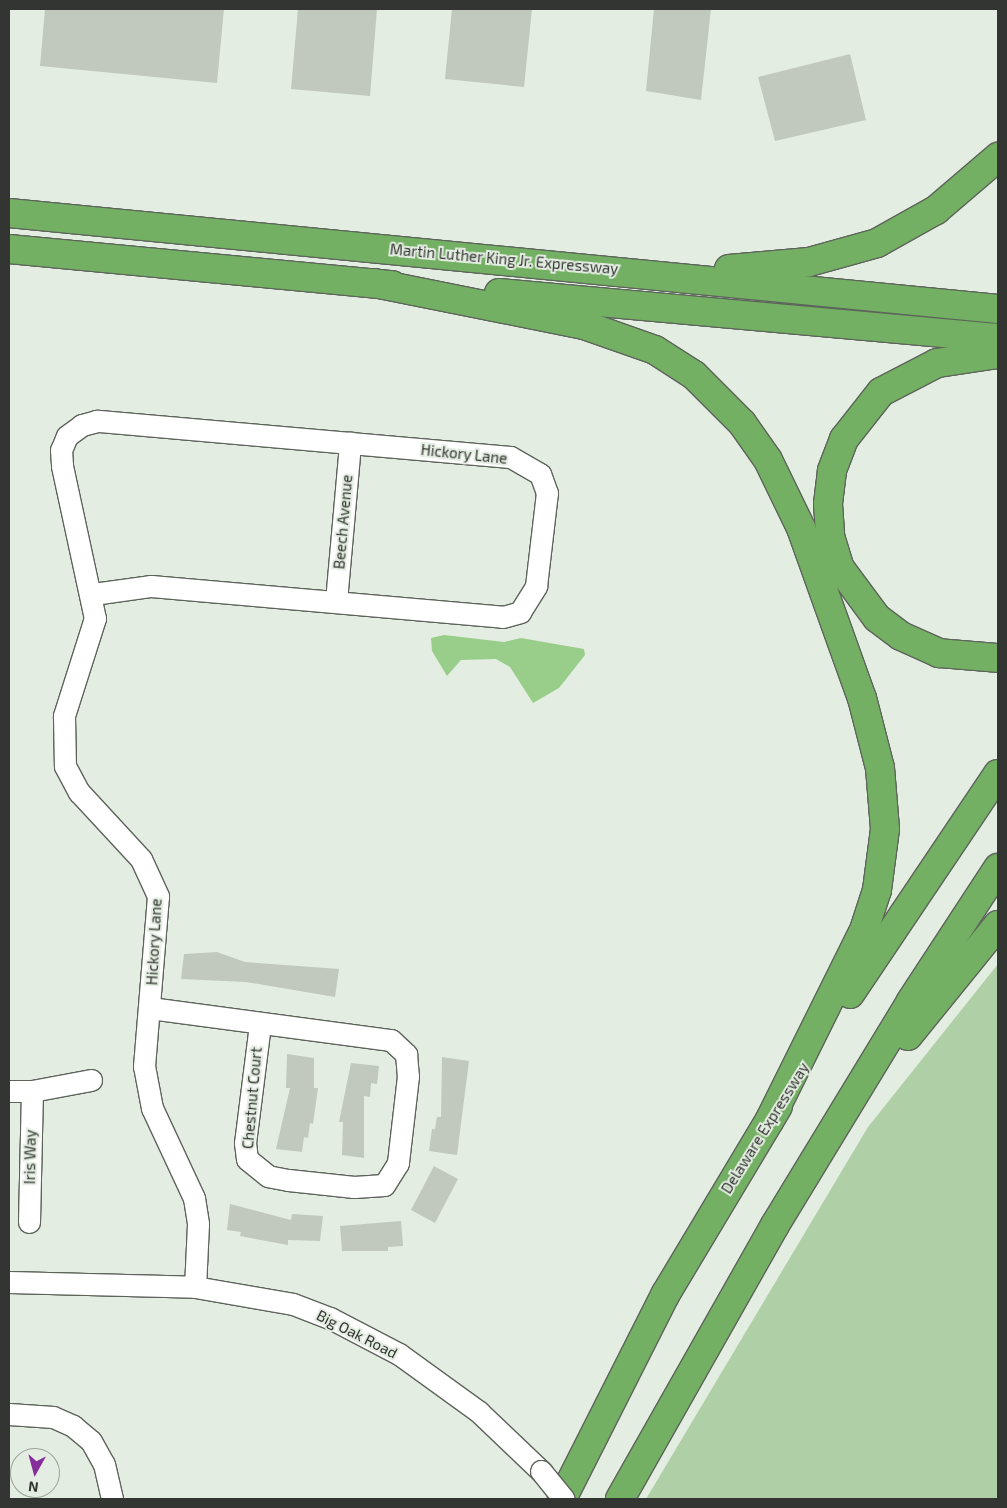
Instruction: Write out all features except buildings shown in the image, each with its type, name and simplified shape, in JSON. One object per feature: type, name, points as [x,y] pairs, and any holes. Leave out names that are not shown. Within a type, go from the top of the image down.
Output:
[{"type":"highway","points":[[602,268],[753,268],[856,251],[916,224],[998,157]]},
{"type":"highway","name":"Martin Luther King Jr. Expressway","points":[[9,213],[602,268],[998,309]]},
{"type":"highway","points":[[9,249],[998,338]]},
{"type":"highway","points":[[374,283],[584,325],[655,350],[694,375],[728,406],[768,460],[798,520],[862,698],[880,768],[885,829],[877,890],[864,928],[769,1121]]},
{"type":"highway","points":[[998,354],[937,363],[881,392],[844,439],[832,471],[828,504],[830,536],[840,568],[877,618],[907,640],[939,654],[998,658]]},
{"type":"highway","name":"Delaware Expressway","points":[[563,1499],[665,1295],[769,1121],[998,774]]},
{"type":"highway","points":[[620,1499],[819,1152],[998,868]]},
{"type":"highway","points":[[819,1152],[998,925]]},
{"type":"street","name":"Hickory Lane","points":[[93,594],[151,586],[503,617],[520,612],[536,586],[547,492],[540,474],[510,458],[350,442],[98,422],[82,425],[67,436],[60,450],[93,594],[95,618],[64,716],[64,757],[79,792],[152,877],[159,916],[144,1066],[152,1108],[194,1198],[198,1224],[195,1287]]},
{"type":"street","name":"Beech Avenue","points":[[336,601],[350,442]]},
{"type":"street","name":"Chestnut Court","points":[[150,1008],[391,1040],[406,1054],[408,1076],[398,1163],[384,1185],[354,1187],[281,1179],[268,1176],[247,1159],[245,1143],[260,1024]]},
{"type":"street","points":[[9,1091],[32,1091],[91,1080]]},
{"type":"street","name":"Iris Way","points":[[28,1222],[32,1091]]},
{"type":"street","name":"Big Oak Road","points":[[9,1282],[195,1287],[264,1296],[357,1331],[447,1387],[541,1471],[563,1499]]},
{"type":"street","points":[[9,1414],[52,1417],[73,1426],[91,1441],[104,1464],[112,1499]]},
{"type":"shaded area","points":[[444,635],[504,642],[521,638],[584,649],[585,655],[559,688],[533,703],[510,667],[496,659],[461,660],[447,676],[432,651],[431,638]]},
{"type":"shaded area","points":[[998,964],[998,1499],[646,1499],[868,1127]]}]
